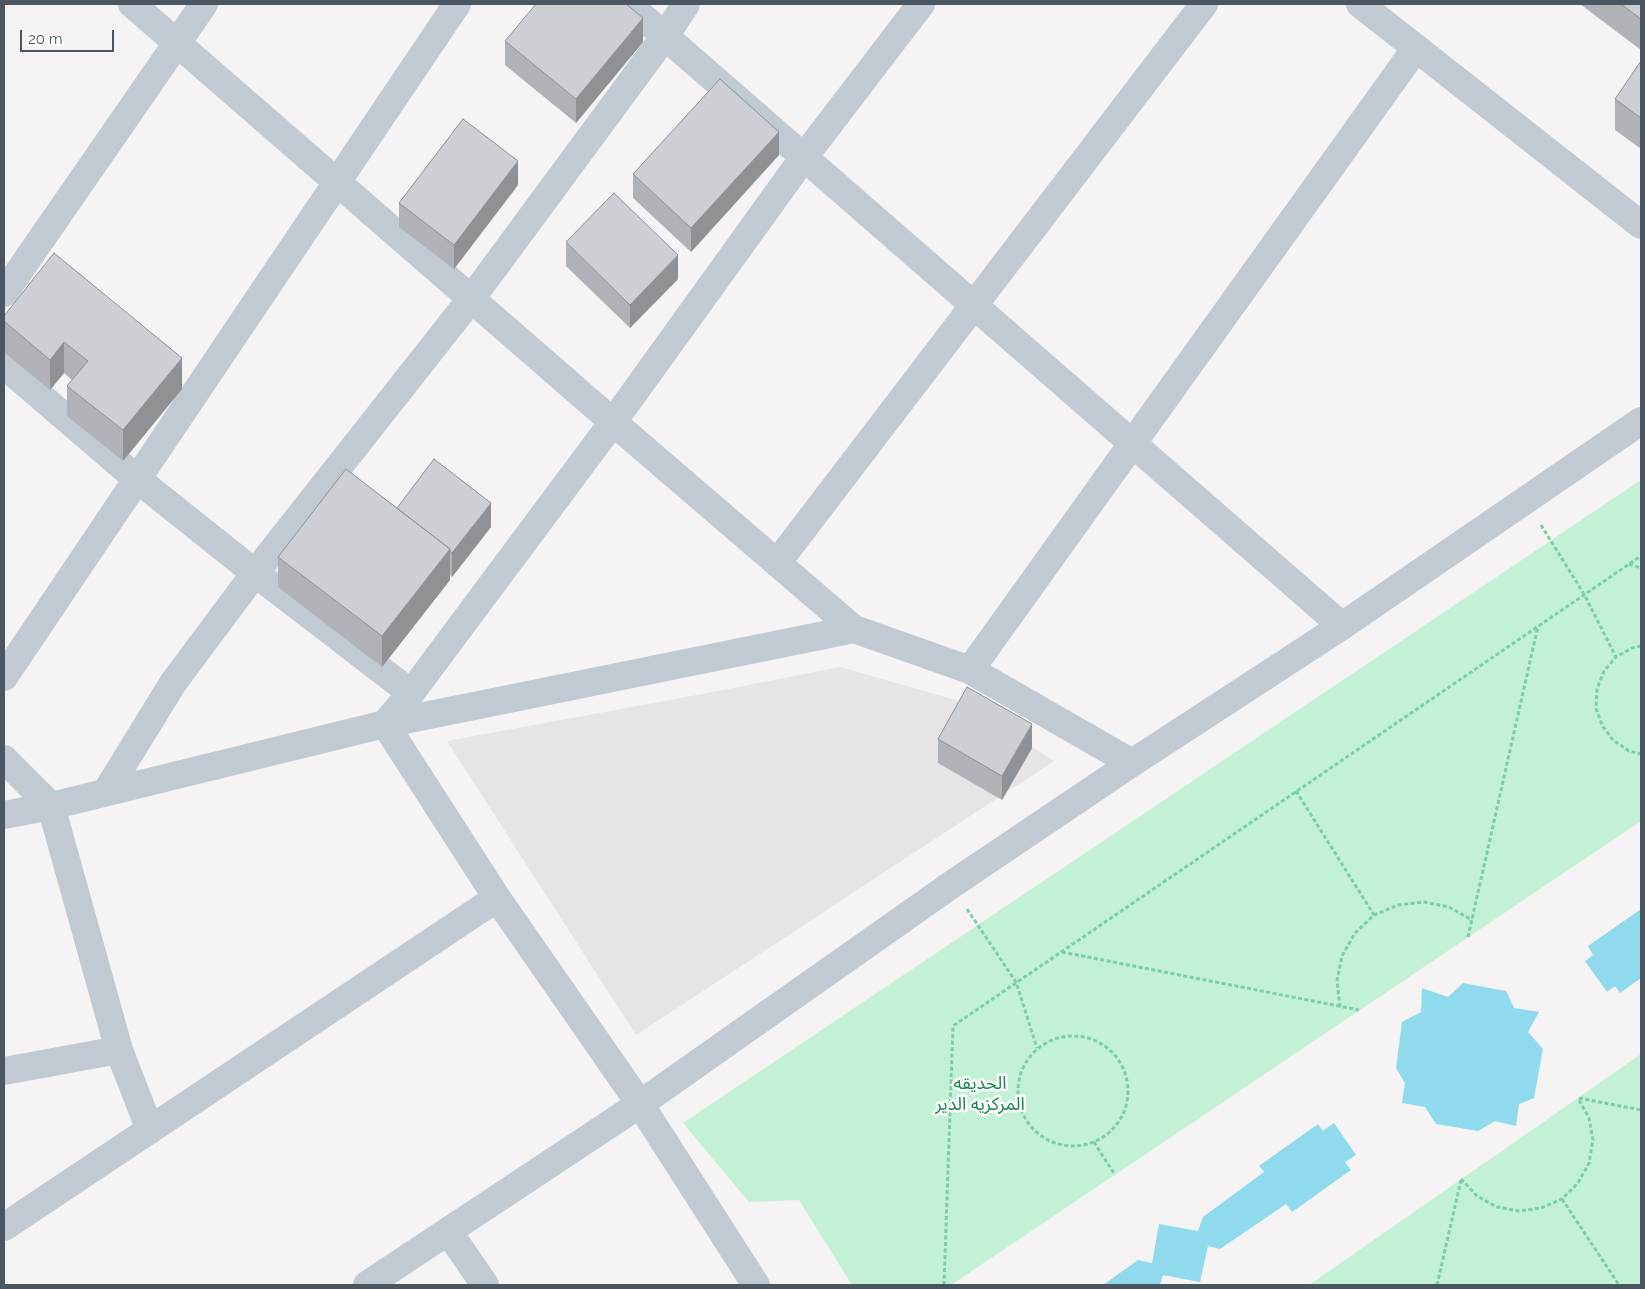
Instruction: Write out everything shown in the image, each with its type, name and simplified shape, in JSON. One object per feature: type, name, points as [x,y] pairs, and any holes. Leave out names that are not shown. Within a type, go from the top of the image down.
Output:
[{"type":"street","points":[[132,4],[612,422],[854,629],[970,670],[1132,764]]},
{"type":"street","points":[[4,293],[204,4]]},
{"type":"street","points":[[4,677],[457,4]]},
{"type":"street","points":[[628,4],[1342,626]]},
{"type":"street","points":[[106,792],[173,683],[255,573],[471,298],[665,36],[686,4]]},
{"type":"street","points":[[385,724],[411,693],[612,422],[804,157],[921,4]]},
{"type":"street","points":[[777,563],[1204,4]]},
{"type":"street","points":[[1360,4],[1641,224]]},
{"type":"street","points":[[970,670],[1416,48]]},
{"type":"street","points":[[4,364],[137,479],[411,693]]},
{"type":"street","points":[[367,1285],[640,1104],[951,885],[1342,626],[1641,421]]},
{"type":"street","points":[[4,815],[51,806],[385,724],[854,629]]},
{"type":"street","points":[[385,724],[497,898],[640,1104],[756,1285]]},
{"type":"street","points":[[4,759],[51,806],[119,1050],[150,1130]]},
{"type":"street","points":[[4,1227],[497,898]]},
{"type":"street","points":[[4,1072],[119,1050]]},
{"type":"street","points":[[448,1231],[485,1285]]},
{"type":"path","points":[[1525,500],[1584,594],[1616,657]]},
{"type":"path","points":[[944,1285],[953,1026],[1641,556]]},
{"type":"path","points":[[1629,564],[1641,568]]},
{"type":"path","points":[[1468,937],[1538,625]]},
{"type":"path","points":[[1641,646],[1632,648],[1616,657],[1604,671],[1597,689],[1596,708],[1602,726],[1613,740],[1629,751],[1641,754]]},
{"type":"path","points":[[1296,791],[1374,915]]},
{"type":"path","points":[[951,885],[1016,982],[1037,1048]]},
{"type":"path","points":[[1340,1007],[1337,981],[1342,956],[1355,933],[1374,915],[1398,905],[1424,902],[1449,907],[1472,920]]},
{"type":"path","points":[[1061,952],[1359,1010]]},
{"type":"path","points":[[1073,1036],[1091,1039],[1108,1048],[1120,1063],[1127,1080],[1128,1099],[1122,1117],[1110,1132],[1094,1142],[1077,1147],[1060,1145],[1043,1138],[1030,1127],[1021,1112],[1017,1095],[1019,1077],[1026,1061],[1037,1048],[1054,1039],[1073,1036]]},
{"type":"path","points":[[1437,1285],[1461,1179],[1477,1196],[1497,1207],[1519,1211],[1541,1208],[1562,1199],[1578,1183],[1589,1162],[1593,1140],[1589,1118],[1578,1098],[1641,1110]]},
{"type":"path","points":[[1094,1142],[1115,1175]]},
{"type":"path","points":[[1562,1199],[1619,1285]]},
{"type":"shaded area","points":[[840,667],[966,703],[1054,761],[636,1035],[447,741]]},
{"type":"green space","name":"الحديقه المركزيه الدير","points":[[1641,480],[1641,821],[951,1285],[852,1285],[799,1200],[749,1202],[683,1123]]},
{"type":"green space","points":[[1641,1054],[1641,1285],[1309,1285],[1578,1098]]},
{"type":"water","points":[[1641,909],[1641,978],[1620,993],[1615,986],[1607,992],[1585,961],[1593,955],[1588,946]]},
{"type":"water","points":[[1463,983],[1506,991],[1514,1008],[1539,1012],[1528,1032],[1543,1049],[1534,1098],[1519,1104],[1516,1126],[1495,1121],[1478,1131],[1436,1124],[1425,1107],[1402,1103],[1405,1083],[1396,1068],[1402,1022],[1421,1012],[1422,988],[1448,997]]},
{"type":"water","points":[[1334,1123],[1356,1155],[1345,1162],[1351,1170],[1292,1212],[1286,1204],[1220,1249],[1208,1246],[1200,1282],[1163,1275],[1160,1285],[1103,1285],[1138,1260],[1152,1263],[1159,1224],[1198,1231],[1203,1217],[1264,1172],[1259,1166],[1318,1124],[1323,1131]]},
{"type":"building","points":[[536,4],[626,4],[643,18],[576,99],[505,41]]},
{"type":"building","points":[[1621,4],[1641,4],[1641,19]]},
{"type":"building","points":[[1641,61],[1641,118],[1615,99]]},
{"type":"building","points":[[720,79],[779,132],[691,228],[633,174]]},
{"type":"building","points":[[463,119],[518,161],[454,245],[399,203]]},
{"type":"building","points":[[614,193],[678,255],[630,305],[566,242]]},
{"type":"building","points":[[54,253],[182,358],[123,430],[67,386],[88,361],[64,342],[50,360],[4,321],[4,316]]},
{"type":"building","points":[[434,459],[491,503],[452,553],[450,549],[397,508]]},
{"type":"building","points":[[346,469],[450,549],[382,636],[278,557]]},
{"type":"building","points":[[967,687],[1032,724],[1002,776],[938,739]]}]
